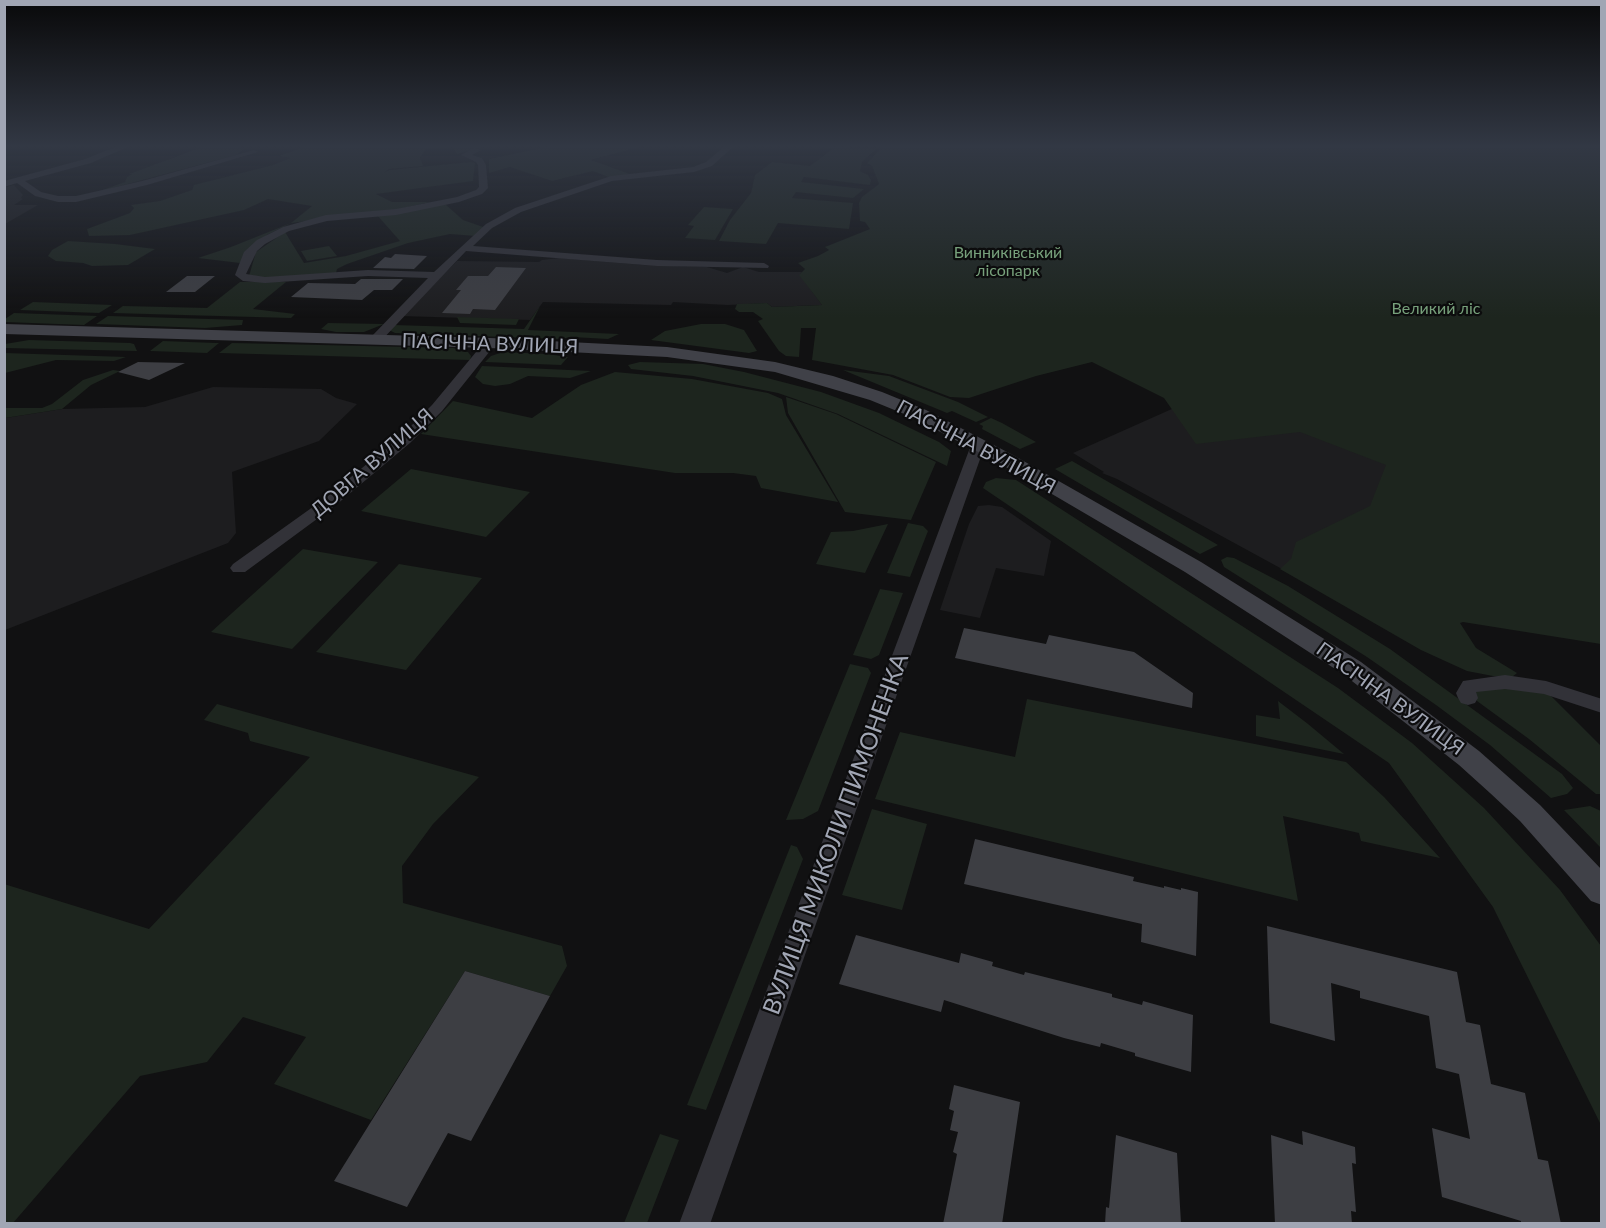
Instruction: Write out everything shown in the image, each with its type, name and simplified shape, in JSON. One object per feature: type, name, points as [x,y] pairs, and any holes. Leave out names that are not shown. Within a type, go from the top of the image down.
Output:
[{"type":"main road","name":"ПАСІЧНА ВУЛИЦЯ","points":[[6,330],[490,343],[667,352],[775,367],[827,380],[876,396],[920,414],[978,445],[1193,567],[1352,669],[1469,758],[1500,785],[1538,822],[1602,892]]},
{"type":"street","points":[[436,275],[368,273],[265,280],[247,279],[240,275],[248,254],[261,242],[286,229],[326,218],[396,212],[438,203]]},
{"type":"street","points":[[375,340],[436,275],[489,226],[535,203]]},
{"type":"street","points":[[464,248],[657,263],[764,266]]},
{"type":"street","name":"ДОВГА ВУЛИЦЯ","points":[[239,568],[330,502],[405,440],[462,379],[490,343]]},
{"type":"street","name":"ВУЛИЦЯ МИКОЛИ ПИМОНЕНКА","points":[[694,1224],[978,445]]},
{"type":"street","points":[[1468,698],[1466,693],[1470,686],[1505,682],[1546,688],[1602,706]]},
{"type":"shaded area","points":[[5,203],[38,205],[5,224]]},
{"type":"shaded area","points":[[559,258],[644,265],[707,267],[727,273],[743,267],[759,272],[802,272],[800,275],[822,305],[772,307],[767,303],[728,305],[673,302],[671,305],[543,302],[530,320],[402,316],[457,261],[539,262]]},
{"type":"shaded area","points":[[213,387],[321,389],[336,398],[357,404],[319,441],[232,472],[236,533],[228,543],[5,630],[5,418],[62,409],[145,407]]},
{"type":"shaded area","points":[[1219,388],[1491,501],[1293,575],[1102,473],[1104,472],[1073,453]]},
{"type":"shaded area","points":[[978,506],[1002,507],[1051,541],[1044,576],[996,568],[980,618],[940,610],[969,524]]},
{"type":"green space","points":[[259,203],[244,210],[130,235],[89,236],[87,229],[130,213],[134,208],[131,205]]},
{"type":"green space","points":[[295,203],[424,203],[395,210],[291,223],[312,206]]},
{"type":"green space","points":[[743,203],[853,203],[849,229],[778,223],[766,244],[719,241],[730,220]]},
{"type":"green space","name":"Великий ліс","points":[[859,203],[1601,203],[1601,644],[1463,622],[1460,623],[1476,648],[1517,673],[1512,677],[1467,671],[1421,650],[1280,569],[1291,559],[1296,542],[1370,506],[1386,465],[1300,432],[1196,444],[1164,398],[1092,362],[1036,376],[969,398],[950,397],[893,375],[812,360],[816,328],[801,328],[799,357],[786,356],[779,351],[758,321],[763,319],[753,312],[739,312],[735,309],[737,304],[767,303],[772,307],[822,305],[799,275],[805,269],[798,263],[829,250],[825,247],[870,229],[865,222],[860,221]]},
{"type":"green space","points":[[445,204],[463,220],[486,228],[476,236],[450,234],[408,243],[347,264],[337,269],[336,273],[275,279],[249,276],[256,252],[285,232],[304,263],[346,256],[400,241],[377,215]]},
{"type":"green space","points":[[704,207],[733,209],[715,240],[685,238],[694,226],[688,225]]},
{"type":"green space","points":[[291,223],[267,235],[240,263],[198,258],[231,247]]},
{"type":"green space","points":[[68,241],[155,249],[128,265],[92,266],[56,261],[48,256],[52,250]]},
{"type":"green space","points":[[329,246],[337,256],[307,261],[301,251]]},
{"type":"green space","points":[[240,282],[286,282],[253,309],[295,314],[291,318],[113,313],[123,306],[207,308]]},
{"type":"green space","points":[[33,302],[112,305],[99,313],[20,310]]},
{"type":"green space","points":[[540,306],[528,330],[619,334],[608,339],[572,337],[559,339],[395,333],[389,330],[394,325],[524,329]]},
{"type":"green space","points":[[14,313],[97,316],[84,325],[5,322],[5,319]]},
{"type":"green space","points":[[108,316],[243,320],[242,325],[205,328],[96,324]]},
{"type":"green space","points":[[457,317],[519,319],[516,325],[460,323]]},
{"type":"green space","points":[[328,323],[384,324],[364,332],[336,332],[321,329]]},
{"type":"green space","points":[[701,324],[725,324],[744,330],[757,351],[749,353],[651,340],[665,331]]},
{"type":"green space","points":[[29,340],[130,343],[134,344],[137,351],[5,348],[5,344]]},
{"type":"green space","points":[[163,341],[219,343],[207,353],[150,351]]},
{"type":"green space","points":[[232,343],[453,348],[468,352],[471,356],[470,360],[219,353]]},
{"type":"green space","points":[[503,352],[568,357],[561,365],[485,362],[491,356]]},
{"type":"green space","points":[[5,353],[126,357],[114,361],[56,360],[5,373]]},
{"type":"green space","points":[[640,362],[703,364],[821,392],[879,413],[939,442],[951,451],[947,466],[838,414],[778,393],[693,376],[631,369],[628,365]]},
{"type":"green space","points":[[482,366],[591,371],[570,378],[528,376],[510,384],[495,386],[483,384],[475,377]]},
{"type":"green space","points":[[113,370],[120,371],[91,385],[62,409],[5,418],[5,408],[42,408],[52,404],[83,380]]},
{"type":"green space","points":[[843,370],[889,376],[958,402],[988,417],[976,422],[952,411],[947,413]]},
{"type":"green space","points":[[615,372],[692,379],[768,393],[782,399],[786,415],[838,502],[761,488],[756,476],[733,473],[675,473],[421,434],[453,401],[532,418],[581,385]]},
{"type":"green space","points":[[786,397],[836,414],[936,462],[911,520],[845,512],[788,413]]},
{"type":"green space","points":[[991,418],[1036,442],[1020,449],[982,429],[983,426],[979,424]]},
{"type":"green space","points":[[1072,461],[1218,545],[1200,554],[1055,469]]},
{"type":"green space","points":[[411,469],[530,492],[486,537],[361,511]]},
{"type":"green space","points":[[996,478],[1016,480],[1338,688],[1412,743],[1484,808],[1560,890],[1601,946],[1601,1125],[1493,907],[1389,763],[983,488],[986,482]]},
{"type":"green space","points":[[908,523],[923,526],[928,531],[910,577],[887,573]]},
{"type":"green space","points":[[888,524],[865,573],[816,564],[831,532],[853,531]]},
{"type":"green space","points":[[303,549],[378,562],[292,649],[211,632]]},
{"type":"green space","points":[[1227,557],[1234,558],[1288,586],[1390,649],[1562,774],[1573,788],[1567,794],[1551,798],[1490,745],[1436,705],[1367,657],[1224,567],[1221,560]]},
{"type":"green space","points":[[399,564],[482,578],[406,670],[316,652]]},
{"type":"green space","points":[[880,589],[903,593],[879,655],[871,659],[853,655]]},
{"type":"green space","points":[[850,664],[868,668],[871,673],[818,811],[803,819],[786,820]]},
{"type":"green space","points":[[1484,686],[1544,689],[1601,746],[1601,794],[1596,794],[1529,739],[1477,701],[1475,692]]},
{"type":"green space","points":[[1027,699],[1346,762],[1384,797],[1440,858],[1361,841],[1359,833],[1283,816],[1298,901],[875,799],[900,732],[1015,757]]},
{"type":"green space","points":[[1278,701],[1344,754],[1256,736],[1256,715],[1280,719]]},
{"type":"green space","points":[[217,704],[479,777],[433,824],[402,866],[403,903],[562,946],[567,966],[550,996],[465,971],[371,1120],[274,1084],[306,1037],[243,1017],[207,1062],[140,1076],[13,1223],[5,1223],[4,884],[149,929],[310,757],[250,741],[248,733],[204,720]]},
{"type":"green space","points":[[1590,806],[1601,811],[1601,848],[1564,810]]},
{"type":"green space","points":[[872,809],[927,824],[902,910],[842,895]]},
{"type":"green space","points":[[791,845],[797,847],[803,859],[706,1110],[687,1105]]},
{"type":"green space","points":[[660,1134],[679,1140],[647,1223],[624,1223]]},
{"type":"building","points":[[395,254],[427,256],[414,269],[373,268],[385,257],[391,258]]},
{"type":"building","points":[[496,267],[526,268],[495,310],[473,309],[470,314],[442,313],[461,290],[456,290],[468,276],[488,276]]},
{"type":"building","points":[[187,276],[215,276],[195,292],[166,292]]},
{"type":"building","points":[[361,279],[403,279],[392,290],[374,290],[362,300],[291,297],[308,283],[355,284]]},
{"type":"building","points":[[138,362],[185,363],[149,380],[118,372]]},
{"type":"building","points":[[964,628],[1046,644],[1049,635],[1134,652],[1193,693],[1192,708],[955,658]]},
{"type":"building","points":[[975,839],[1134,877],[1133,881],[1198,892],[1196,956],[1141,942],[1142,924],[964,884]]},
{"type":"building","points":[[1267,926],[1457,972],[1466,1022],[1480,1025],[1491,1084],[1525,1093],[1538,1159],[1548,1161],[1561,1224],[1521,1224],[1521,1221],[1442,1197],[1432,1128],[1470,1139],[1459,1074],[1436,1068],[1429,1016],[1360,998],[1360,991],[1331,983],[1335,1041],[1270,1023]]},
{"type":"building","points":[[856,935],[959,963],[961,953],[993,962],[992,966],[1024,975],[1025,972],[1112,994],[1112,997],[1142,1005],[1143,1001],[1193,1015],[1191,1072],[1135,1056],[1135,1053],[1101,1043],[1100,1047],[1064,1038],[944,1000],[941,1012],[839,984]]},
{"type":"building","points":[[465,971],[550,996],[471,1141],[448,1133],[407,1207],[334,1181]]},
{"type":"building","points":[[954,1085],[1020,1102],[1002,1224],[943,1224],[957,1154],[953,1152],[958,1132],[950,1130],[954,1111],[949,1109]]},
{"type":"building","points":[[1302,1131],[1355,1147],[1356,1164],[1352,1163],[1356,1212],[1351,1211],[1352,1224],[1275,1224],[1271,1135],[1303,1145]]},
{"type":"building","points":[[1116,1135],[1177,1153],[1181,1224],[1105,1224],[1106,1207],[1109,1208]]},
{"type":"park label","name":"Винниківський лісопарк","points":[[1008,262]]}]
